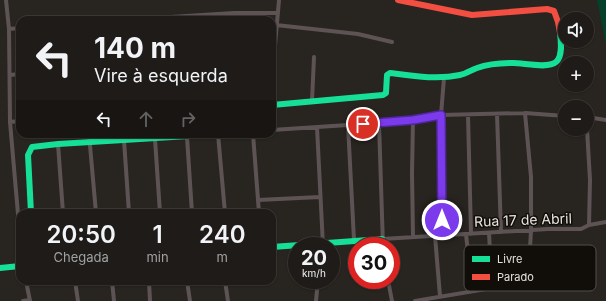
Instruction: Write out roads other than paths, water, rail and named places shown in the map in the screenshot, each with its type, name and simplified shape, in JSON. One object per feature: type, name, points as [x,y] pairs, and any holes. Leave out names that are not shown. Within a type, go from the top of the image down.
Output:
[{"type":"street","points":[[6,0],[9,29],[10,122],[18,209]]},
{"type":"street","points":[[279,0],[276,25],[358,34],[392,42]]},
{"type":"street","points":[[276,105],[383,95],[387,91],[387,75],[390,73],[444,78],[460,75],[476,68],[491,65],[514,63],[548,65],[556,63],[561,54],[557,16],[554,11],[547,9],[472,15],[398,0]]},
{"type":"street","points":[[176,16],[234,12],[277,13]]},
{"type":"street","points":[[9,29],[16,28]]},
{"type":"street","points":[[312,101],[314,58]]},
{"type":"street","points":[[10,75],[16,74]]},
{"type":"street","points":[[442,235],[441,115],[444,78]]},
{"type":"street","points":[[497,114],[501,232]]},
{"type":"street","points":[[525,114],[531,177],[530,245]]},
{"type":"street","points":[[276,130],[413,120],[441,115],[525,114],[558,116]]},
{"type":"street","points":[[468,115],[471,234]]},
{"type":"street","points":[[594,118],[606,120]]},
{"type":"street","points":[[413,120],[413,237]]},
{"type":"street","points":[[10,122],[16,121]]},
{"type":"street","points":[[379,122],[382,237]]},
{"type":"street","points":[[348,125],[354,237]]},
{"type":"street","points":[[317,127],[322,237]]},
{"type":"street","points":[[587,136],[590,180],[589,225]]},
{"type":"street","points":[[90,138],[96,209]]},
{"type":"street","points":[[31,209],[28,155],[32,147],[58,144],[171,138]]},
{"type":"street","points":[[187,138],[192,209]]},
{"type":"street","points":[[218,138],[225,209]]},
{"type":"street","points":[[253,138],[259,209]]},
{"type":"street","points":[[155,139],[160,209]]},
{"type":"street","points":[[124,140],[129,209]]},
{"type":"street","points":[[58,144],[63,209]]},
{"type":"street","points":[[258,200],[320,197]]},
{"type":"street","name":"Rua 17 de Abril","points":[[400,238],[548,229],[581,230],[589,225],[606,222]]},
{"type":"street","points":[[489,233],[490,245]]},
{"type":"street","points":[[466,234],[467,245]]},
{"type":"street","points":[[435,236],[440,296]]},
{"type":"street","name":"Rua 17 de Abril","points":[[276,247],[288,246]]},
{"type":"street","points":[[0,268],[16,266]]},
{"type":"street","points":[[23,301],[30,301],[27,285]]},
{"type":"street","points":[[76,285],[78,301]]},
{"type":"street","points":[[112,285],[114,301]]},
{"type":"street","points":[[149,285],[150,301]]},
{"type":"street","points":[[188,285],[190,301]]},
{"type":"street","points":[[226,285],[228,301]]},
{"type":"street","points":[[316,301],[317,289]]},
{"type":"street","points":[[390,289],[392,301]]},
{"type":"street","points":[[415,301],[477,291]]}]
